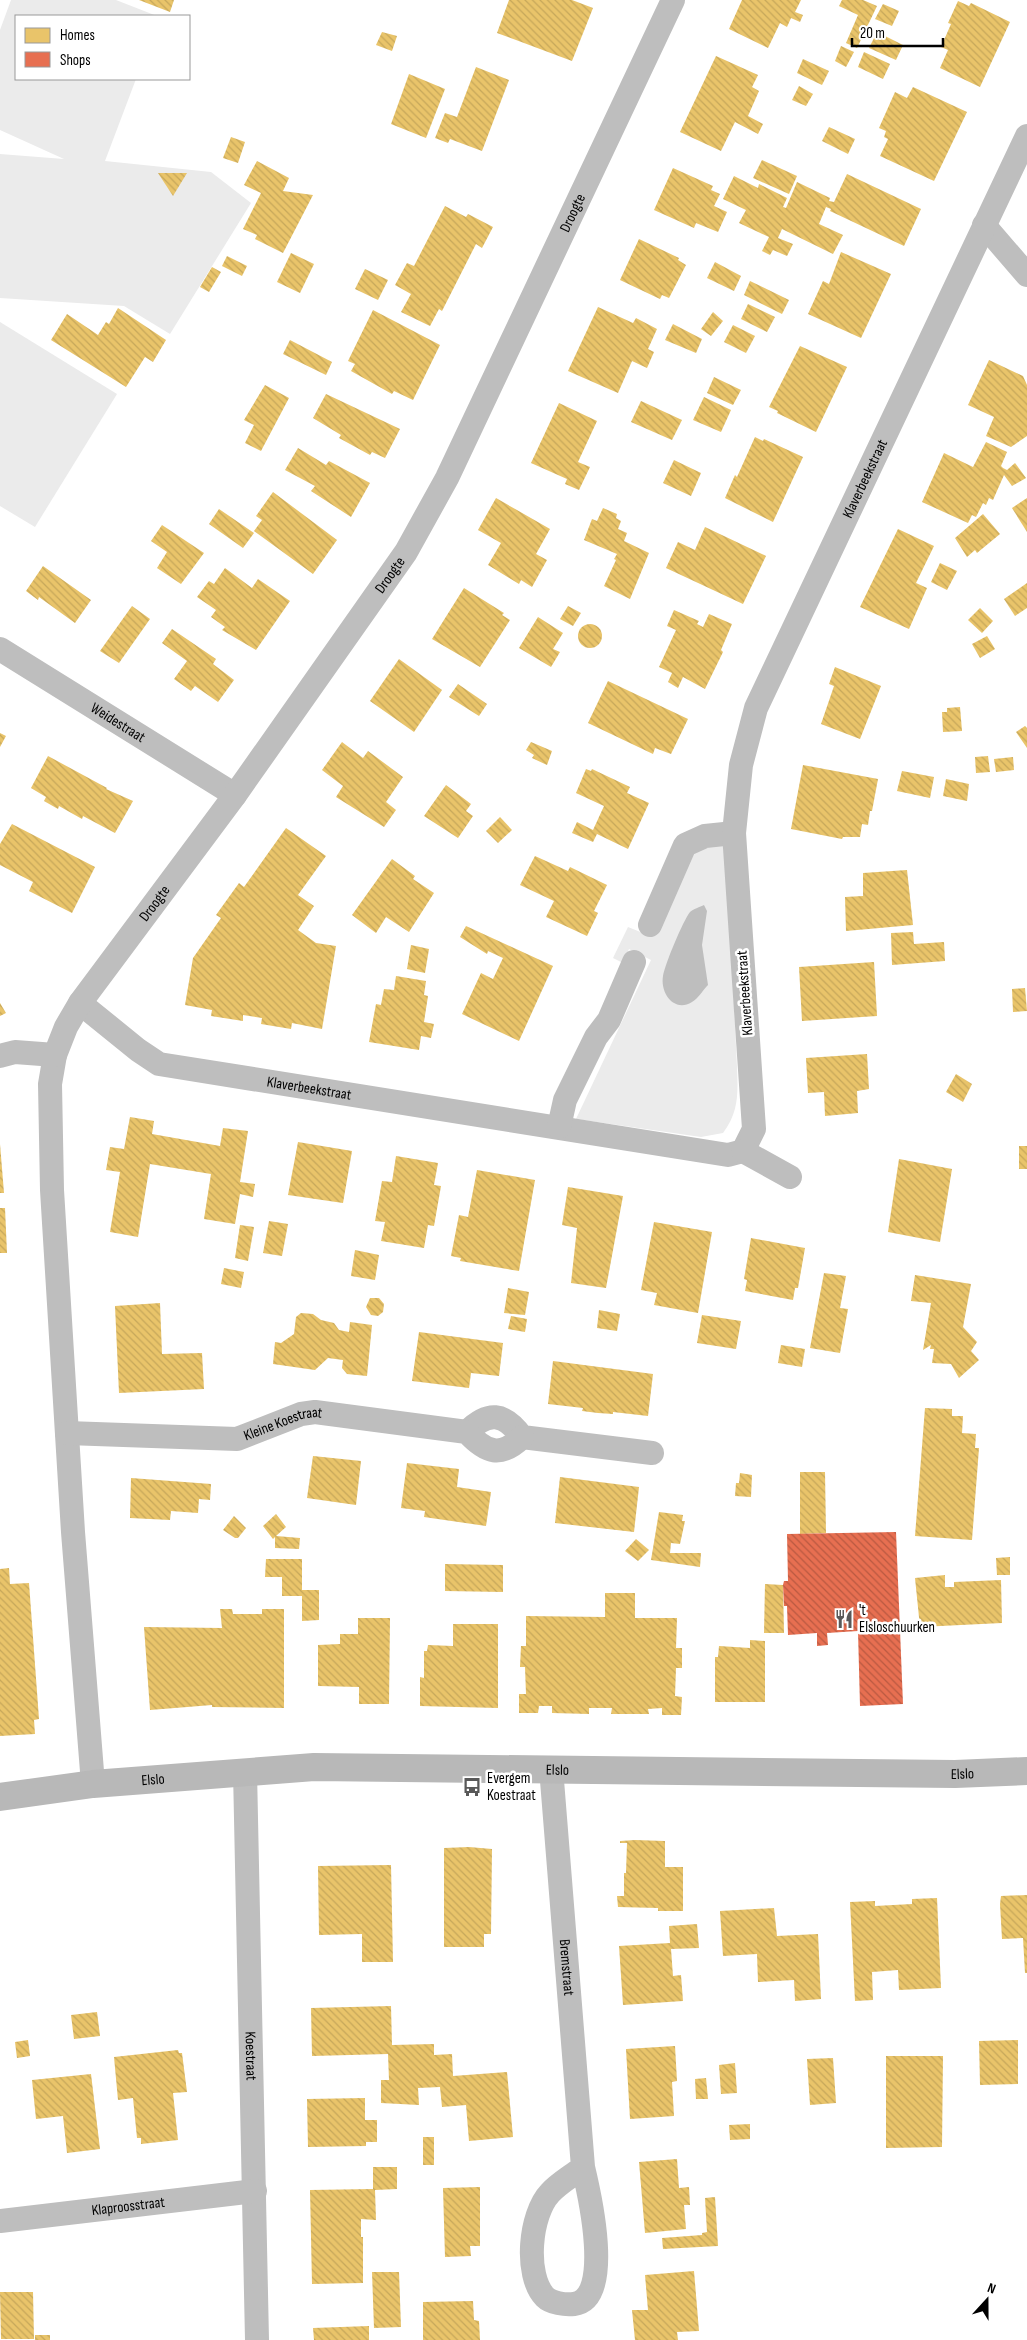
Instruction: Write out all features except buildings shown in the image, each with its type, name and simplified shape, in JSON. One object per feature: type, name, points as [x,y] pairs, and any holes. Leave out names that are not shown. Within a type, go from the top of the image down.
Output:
[{"type":"street","name":"Droogte","points":[[54,1055],[66,1026],[80,1003],[234,795],[406,552],[447,478],[673,0]]},
{"type":"street","name":"Klaverbeekstraat","points":[[80,1003],[138,1050],[159,1064],[728,1155],[743,1151],[754,1129],[734,833],[741,765],[756,708],[1027,136]]},
{"type":"street","points":[[984,225],[1027,275]]},
{"type":"street","name":"Weidestraat","points":[[0,649],[234,795]]},
{"type":"street","points":[[650,925],[685,845],[705,836],[734,833]]},
{"type":"street","points":[[559,1128],[565,1100],[596,1037],[609,1020],[634,962]]},
{"type":"street","points":[[0,1056],[15,1052],[54,1055],[50,1084],[52,1190],[93,1784]]},
{"type":"street","points":[[743,1151],[790,1177]]},
{"type":"street","name":"Kleine Koestraat","points":[[68,1433],[237,1438],[301,1414],[315,1412],[467,1432],[479,1420],[491,1417],[513,1424],[522,1437],[652,1453]]},
{"type":"street","name":"Elslo","points":[[0,1797],[93,1784],[314,1767],[551,1768],[955,1774],[1027,1771]]},
{"type":"street","name":"Bremstraat","points":[[551,1768],[583,2167],[589,2193],[597,2266],[595,2282],[589,2294],[576,2304],[562,2304],[546,2298],[539,2288],[532,2266],[532,2234],[540,2209],[549,2194],[583,2167]]},
{"type":"street","name":"Koestraat","points":[[245,1772],[257,2340]]},
{"type":"street","name":"Klaproosstraat","points":[[0,2221],[255,2191]]},
{"type":"shaded area","points":[[11,0],[116,0],[154,15],[15,15],[15,80],[136,80],[105,161],[211,172],[251,203],[170,334],[124,306],[0,298],[0,154],[64,159],[0,130],[0,30]]},
{"type":"shaded area","points":[[0,322],[117,394],[35,527],[0,506]]},
{"type":"shaded area","points":[[724,845],[727,857],[737,1085],[735,1110],[728,1125],[723,1133],[701,1137],[576,1119],[651,960],[629,949],[623,963],[613,958],[628,927],[653,937],[689,857],[698,847]]},
{"type":"shaded area","points":[[704,905],[707,911],[702,945],[708,985],[694,1001],[685,1005],[679,1005],[670,1000],[666,995],[663,982],[664,970],[690,912]]},
{"type":"place","name":"'t Elsloschuurken","points":[[844,1619]]},
{"type":"place","name":"Evergem Koestraat","points":[[472,1787]]}]
